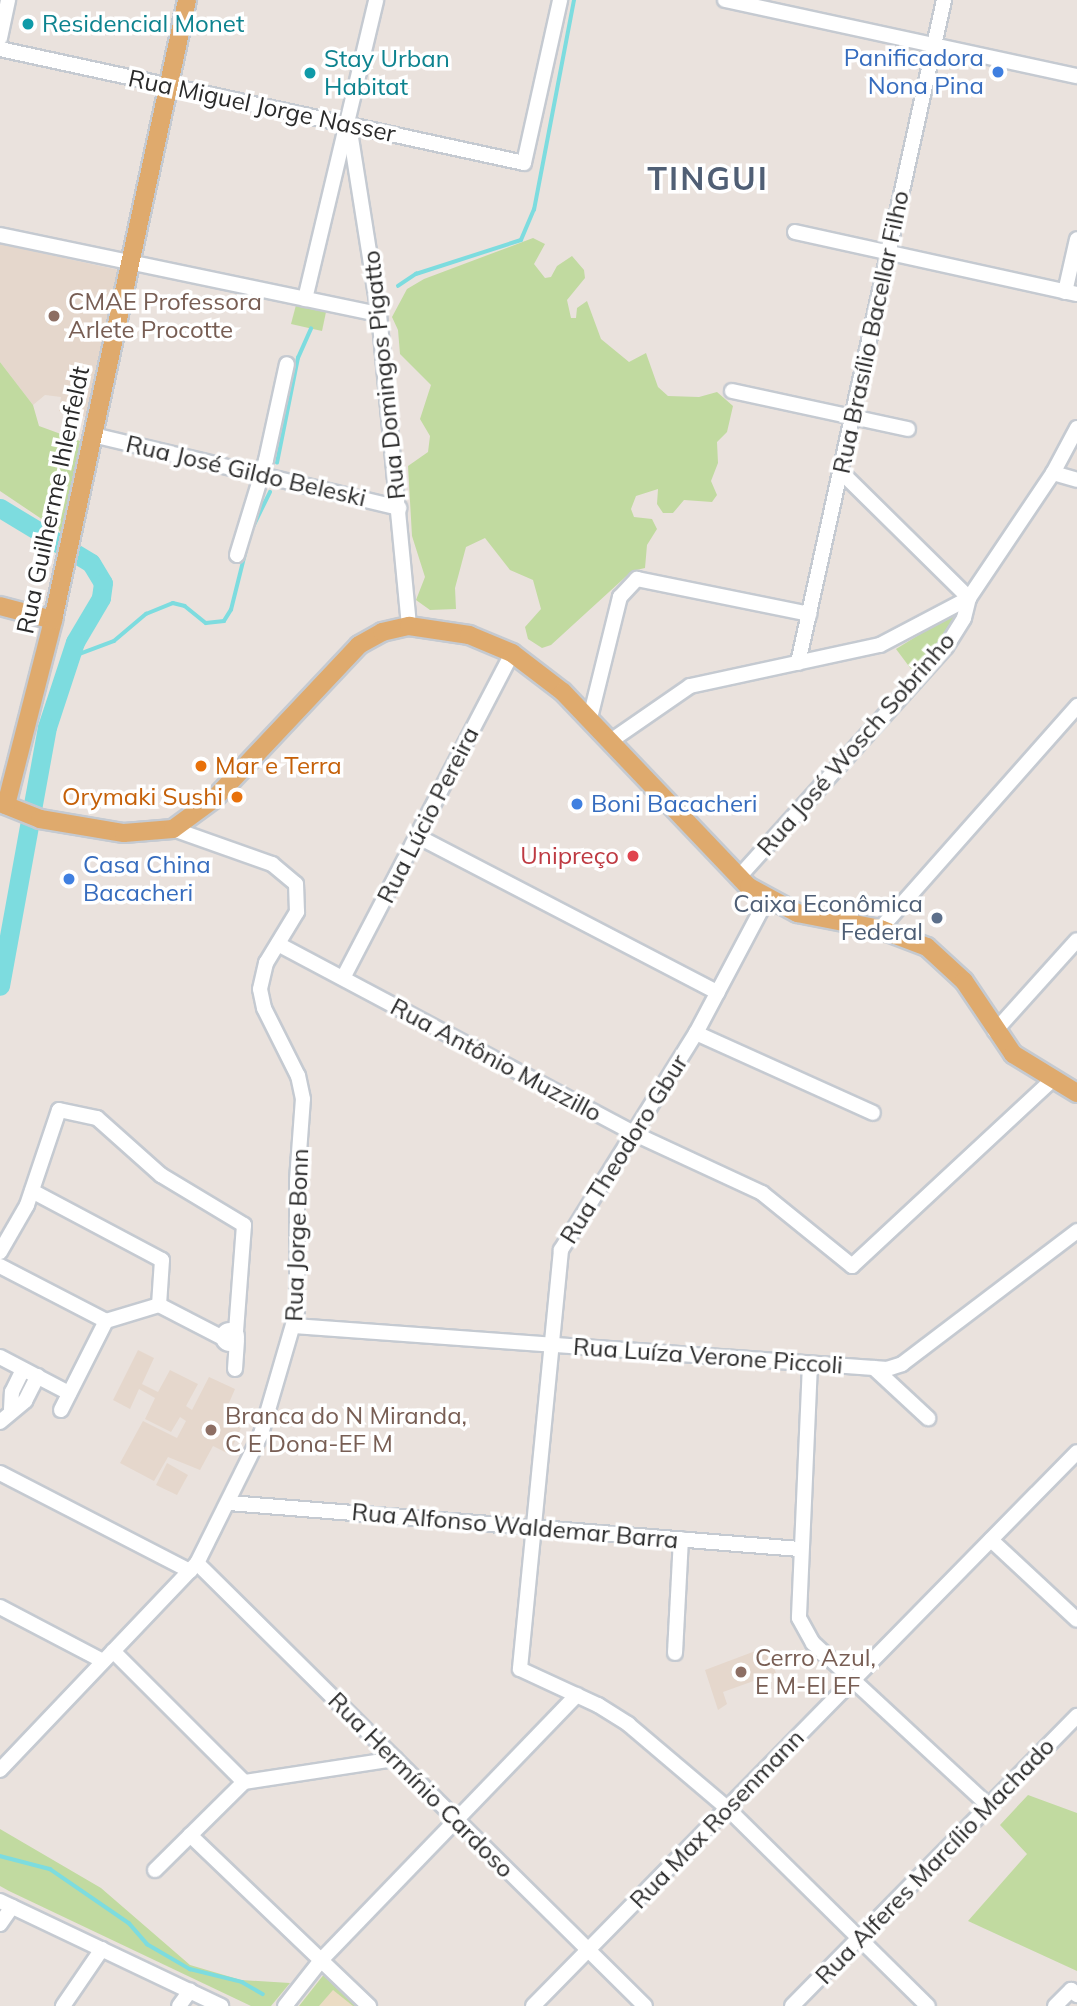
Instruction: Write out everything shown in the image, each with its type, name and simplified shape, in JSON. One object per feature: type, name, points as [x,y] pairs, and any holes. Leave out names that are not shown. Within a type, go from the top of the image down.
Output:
[{"type":"main road","name":"Rua Guilherme Ihlenfeldt","points":[[13,806],[187,0]]},
{"type":"main road","points":[[0,606],[53,620]]},
{"type":"main road","points":[[13,806],[124,833],[173,829],[215,798],[348,654],[371,637],[409,626],[469,635],[512,653],[547,677],[612,740],[738,878],[767,899],[811,917],[880,929],[916,942],[942,959],[971,991],[995,1031],[1013,1054],[1077,1093]]},
{"type":"street","points":[[0,38],[8,0]]},
{"type":"street","points":[[305,299],[349,125],[376,0]]},
{"type":"street","name":"Rua Miguel Jorge Nasser","points":[[0,50],[524,163],[560,0]]},
{"type":"street","points":[[725,0],[751,3],[1077,76]]},
{"type":"street","name":"Rua Brasílio Bacellar Filho","points":[[798,663],[943,0]]},
{"type":"street","name":"Rua Domingos Pigatto","points":[[349,125],[379,314],[409,626]]},
{"type":"street","points":[[795,232],[1071,293],[1077,239]]},
{"type":"street","points":[[0,235],[379,314]]},
{"type":"street","points":[[237,555],[287,364]]},
{"type":"street","points":[[732,391],[908,429]]},
{"type":"street","name":"Rua José Wosch Sobrinho","points":[[738,878],[946,647],[964,618],[969,598],[1053,473],[1077,428]]},
{"type":"street","name":"Rua José Gildo Beleski","points":[[93,435],[399,508]]},
{"type":"street","points":[[612,740],[691,686],[880,645],[969,598],[840,471]]},
{"type":"street","points":[[1053,473],[1077,480]]},
{"type":"street","points":[[590,718],[620,597],[637,579],[809,614]]},
{"type":"street","name":"Rua Lúcio Pereira","points":[[343,978],[512,653]]},
{"type":"street","points":[[880,929],[1077,706]]},
{"type":"street","name":"Rua Jorge Bonn","points":[[0,1770],[194,1567],[229,1503],[270,1412],[294,1326],[303,1099],[298,1076],[264,1009],[260,989],[266,963],[299,903],[292,877],[272,864],[173,829]]},
{"type":"street","points":[[417,836],[718,993]]},
{"type":"street","name":"Rua Theodoro Gbur","points":[[577,1695],[520,1669],[563,1242],[696,1033],[767,899]]},
{"type":"street","points":[[995,1031],[1077,940]]},
{"type":"street","name":"Rua Antônio Muzzillo","points":[[278,944],[633,1133],[777,1201],[852,1266],[1052,1080]]},
{"type":"street","points":[[696,1033],[873,1113]]},
{"type":"street","points":[[0,1252],[32,1191],[59,1110],[97,1118],[161,1175],[244,1225],[232,1337],[235,1369]]},
{"type":"street","points":[[32,1191],[162,1260],[159,1305]]},
{"type":"street","name":"Rua Luíza Verone Piccoli","points":[[294,1326],[874,1368],[902,1364],[1077,1231]]},
{"type":"street","points":[[0,1266],[106,1321],[159,1305],[232,1337]]},
{"type":"street","points":[[61,1410],[106,1321]]},
{"type":"street","points":[[0,1357],[69,1393]]},
{"type":"street","points":[[810,1364],[799,1618],[813,1643],[989,1805]]},
{"type":"street","points":[[874,1368],[928,1418]]},
{"type":"street","points":[[11,1409],[12,1392],[23,1369]]},
{"type":"street","points":[[0,1422],[11,1409],[25,1401],[38,1376]]},
{"type":"street","name":"Rua Max Rosenmann","points":[[533,2006],[1077,1452]]},
{"type":"street","name":"Rua Hermínio Cardoso","points":[[0,1473],[194,1567],[395,1759],[645,2006]]},
{"type":"street","name":"Rua Alfonso Waldemar Barra","points":[[229,1503],[800,1549]]},
{"type":"street","points":[[676,1653],[681,1539]]},
{"type":"street","points":[[991,1539],[1077,1620]]},
{"type":"street","points":[[0,1607],[108,1656],[244,1782]]},
{"type":"street","points":[[285,2006],[321,1959],[577,1695],[628,1724],[727,1808],[928,2006]]},
{"type":"street","name":"Rua Alferes Marcílio Machado","points":[[792,2006],[1077,1716]]},
{"type":"street","points":[[155,1870],[244,1782],[395,1759]]},
{"type":"street","points":[[190,1835],[369,2006]]},
{"type":"street","points":[[0,1924],[6,1904],[221,2006]]},
{"type":"street","points":[[63,2006],[102,1950]]},
{"type":"street","points":[[179,2006],[190,1991]]},
{"type":"street","points":[[1055,2006],[1074,1992]]},
{"type":"shaded area","name":"CMAE Professora Arlete Procotte","points":[[0,244],[119,270],[86,417],[59,411],[61,397],[45,395],[33,405],[0,362]]},
{"type":"shaded area","points":[[138,1350],[154,1358],[142,1384],[158,1392],[170,1370],[198,1384],[186,1406],[192,1410],[209,1377],[235,1389],[229,1403],[248,1413],[229,1454],[213,1446],[200,1470],[168,1457],[154,1481],[120,1463],[143,1421],[177,1438],[186,1421],[180,1417],[171,1432],[145,1419],[155,1398],[139,1389],[130,1409],[113,1400]]},
{"type":"shaded area","points":[[167,1463],[188,1475],[177,1495],[156,1485]]},
{"type":"shaded area","name":"Cerro Azul, E M-EI EF","points":[[766,1647],[776,1673],[723,1692],[727,1704],[718,1710],[705,1670]]},
{"type":"green space","points":[[533,238],[545,244],[534,264],[545,278],[551,277],[557,266],[572,256],[584,270],[585,278],[567,300],[571,318],[576,318],[577,308],[587,301],[601,339],[629,362],[646,353],[658,387],[668,396],[699,397],[717,392],[733,406],[727,432],[717,442],[718,463],[711,481],[717,495],[712,502],[684,500],[673,513],[663,513],[657,504],[658,489],[636,496],[631,509],[634,517],[652,519],[657,529],[647,545],[645,568],[632,571],[551,645],[542,648],[528,639],[525,627],[541,609],[533,580],[510,570],[485,538],[466,547],[455,588],[456,609],[430,610],[416,600],[425,577],[412,536],[408,466],[428,452],[430,436],[420,419],[431,385],[400,354],[398,330],[392,317],[407,289],[424,279]]},
{"type":"green space","points":[[296,305],[326,312],[322,331],[291,324]]},
{"type":"green space","points":[[0,362],[33,405],[39,426],[80,441],[64,534],[0,491]]},
{"type":"green space","points":[[959,610],[942,643],[914,673],[896,649]]},
{"type":"green space","points":[[1028,1795],[1077,1813],[1077,1971],[968,1921],[1027,1854],[1000,1825]]},
{"type":"green space","points":[[0,1829],[101,1888],[190,1965],[241,1980],[290,1983],[271,2006],[251,2006],[9,1891],[0,1886]]},
{"type":"green space","points":[[325,1973],[358,2006],[299,2006]]},
{"type":"sand","points":[[333,1990],[353,2006],[319,2006]]},
{"type":"waterway","points":[[398,286],[416,274],[521,240],[534,210],[574,0]]},
{"type":"waterway","points":[[277,463],[298,358],[311,329]]},
{"type":"waterway","points":[[251,531],[270,492]]},
{"type":"waterway","points":[[0,508],[91,563],[103,583],[101,598],[75,642],[47,727],[0,986]]},
{"type":"waterway","points":[[69,658],[114,641],[146,614],[173,603],[185,606],[206,623],[224,621],[231,610],[249,538]]},
{"type":"waterway","points":[[0,1856],[50,1869],[129,1923],[147,1944],[190,1969],[242,1982],[263,1994]]},
{"type":"place","name":"Residencial Monet","points":[[28,24]]},
{"type":"place","name":"Panificadora Nona Pina","points":[[998,72]]},
{"type":"place","name":"Stay Urban Habitat","points":[[310,73]]},
{"type":"place","name":"CMAE Professora Arlete Procotte","points":[[54,316]]},
{"type":"place","name":"Mar e Terra","points":[[201,766]]},
{"type":"place","name":"Orymaki Sushi","points":[[237,797]]},
{"type":"place","name":"Boni Bacacheri","points":[[577,804]]},
{"type":"place","name":"Unipreço","points":[[633,856]]},
{"type":"place","name":"Casa China Bacacheri","points":[[69,879]]},
{"type":"place","name":"Caixa Econômica Federal","points":[[937,918]]},
{"type":"place","name":"Branca do N Miranda, C E Dona-EF M","points":[[211,1430]]},
{"type":"place","name":"Cerro Azul, E M-EI EF","points":[[741,1672]]},
{"type":"district","name":"TINGUI","points":[[708,178]]}]
